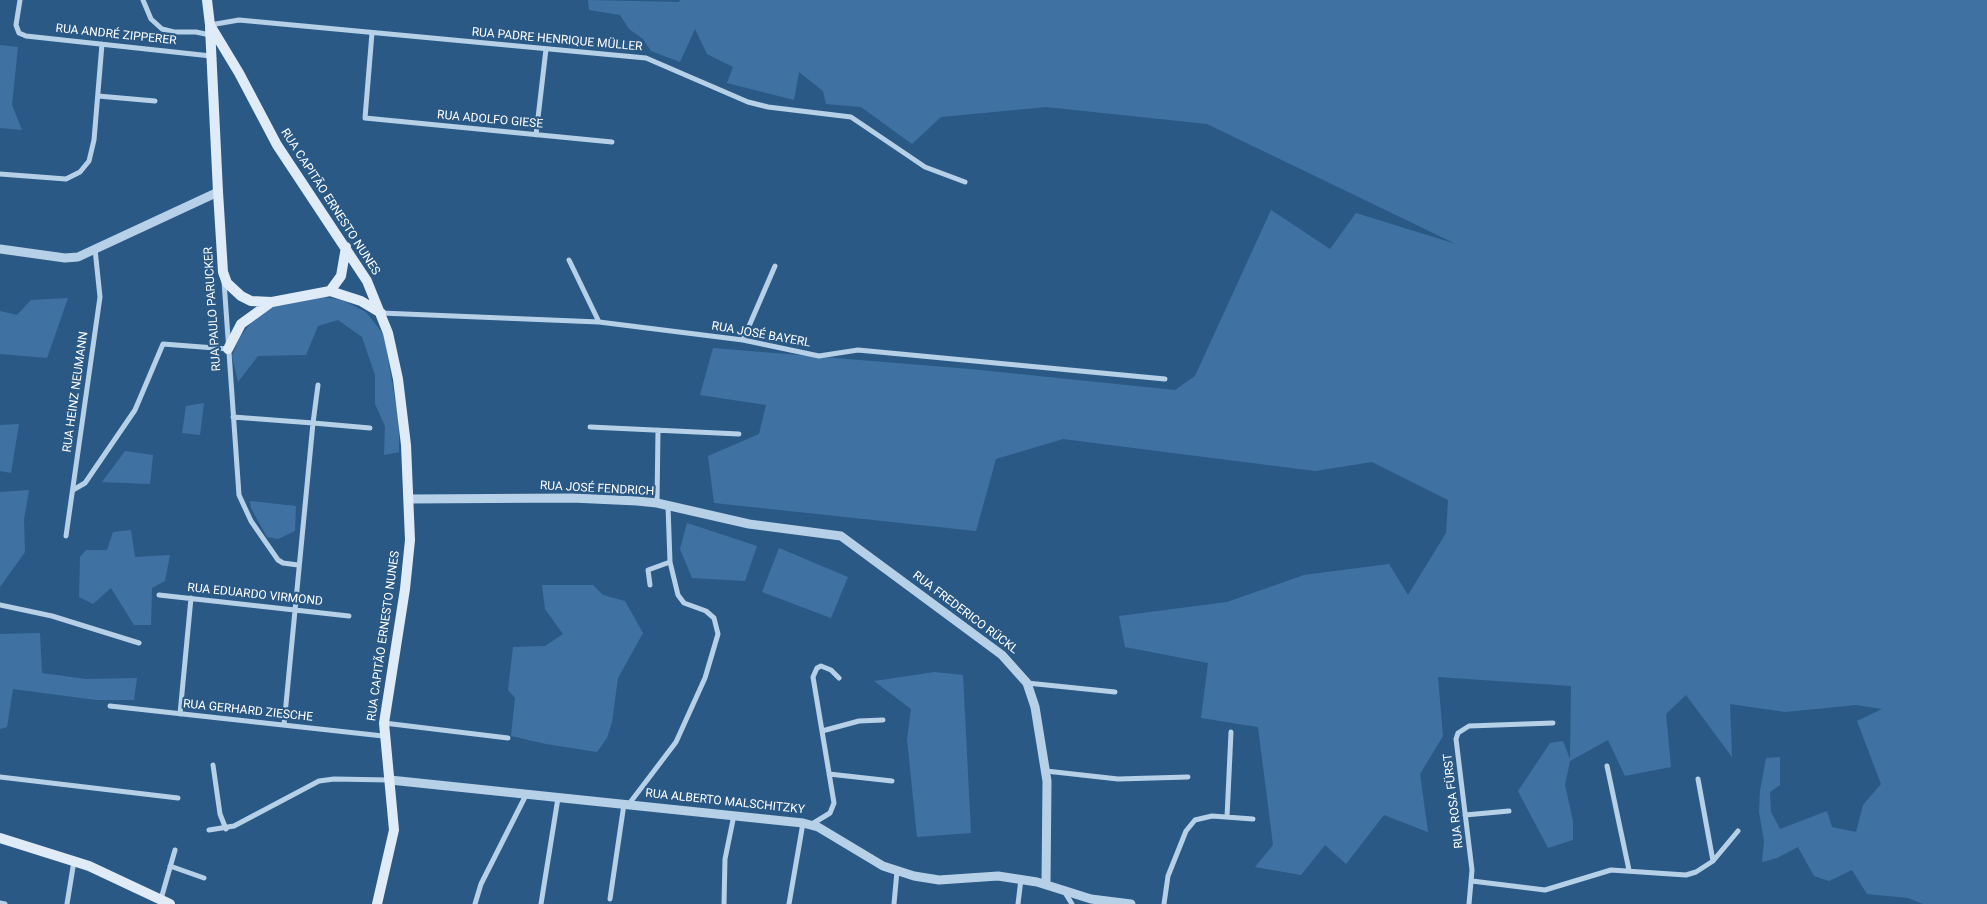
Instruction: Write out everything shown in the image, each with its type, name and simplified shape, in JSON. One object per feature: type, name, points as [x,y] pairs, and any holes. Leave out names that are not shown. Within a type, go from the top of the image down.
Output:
[{"type":"main road","points":[[207,0],[209,21]]},
{"type":"main road","name":"RUA CAPITÃO ERNESTO NUNES","points":[[209,21],[215,37],[226,52],[286,161],[346,247],[367,281],[388,332],[402,400],[409,499],[408,569],[383,736],[390,780],[394,830],[377,904]]},
{"type":"main road","name":"RUA PAULO PARUCKER","points":[[215,37],[211,56],[223,272]]},
{"type":"main road","points":[[211,56],[217,49],[226,52]]},
{"type":"main road","points":[[330,291],[341,276],[346,247]]},
{"type":"main road","points":[[223,272],[230,286],[241,296],[252,301],[272,302],[330,291],[361,301],[381,313]]},
{"type":"main road","points":[[228,349],[241,324],[253,313],[272,302]]},
{"type":"main road","points":[[0,838],[104,872],[165,902]]},
{"type":"street","name":"RUA ANDRÉ ZIPPERER","points":[[20,0],[16,25],[18,33],[211,56]]},
{"type":"street","points":[[143,0],[151,19],[162,28],[174,32],[196,32],[215,37]]},
{"type":"street","name":"RUA PADRE HENRIQUE MÜLLER","points":[[209,21],[239,20],[651,59],[718,91],[753,103],[851,117],[925,167],[965,182]]},
{"type":"street","points":[[196,32],[209,21]]},
{"type":"street","name":"RUA ADOLFO GIESE","points":[[372,34],[365,118],[612,142]]},
{"type":"street","points":[[0,174],[59,179],[73,176],[80,172],[92,155],[102,44]]},
{"type":"street","points":[[536,135],[546,49]]},
{"type":"street","points":[[98,96],[155,101]]},
{"type":"street","points":[[0,249],[71,258],[95,249],[218,192]]},
{"type":"street","name":"RUA HEINZ NEUMANN","points":[[66,536],[100,297],[95,249]]},
{"type":"street","points":[[569,260],[599,322]]},
{"type":"street","points":[[743,340],[775,266]]},
{"type":"street","name":"RUA PAULO PARUCKER","points":[[223,272],[237,480],[242,504],[250,520],[278,560],[283,563],[298,565]]},
{"type":"street","name":"RUA JOSÉ BAYERL","points":[[381,313],[599,322],[743,340],[819,356],[858,350],[1165,379]]},
{"type":"street","points":[[72,490],[85,483],[136,410],[163,344],[228,349]]},
{"type":"street","points":[[284,725],[298,565],[318,385]]},
{"type":"street","points":[[233,417],[370,428]]},
{"type":"street","points":[[590,427],[740,434]]},
{"type":"street","points":[[657,504],[658,430]]},
{"type":"street","name":"RUA JOSÉ FENDRICH","points":[[409,499],[572,498],[657,504],[749,524],[841,536]]},
{"type":"street","points":[[610,899],[626,804],[670,752],[684,726],[705,678],[718,634],[714,618],[706,611],[684,603],[678,595],[670,562],[668,506]]},
{"type":"street","name":"RUA FREDERICO RÜCKL","points":[[841,536],[1002,655],[1027,683],[1035,707],[1046,771],[1046,884]]},
{"type":"street","points":[[650,585],[648,570],[670,562]]},
{"type":"street","name":"RUA EDUARDO VIRMOND","points":[[159,594],[349,616]]},
{"type":"street","points":[[180,714],[191,598]]},
{"type":"street","points":[[0,605],[52,616],[138,643]]},
{"type":"street","points":[[789,904],[807,824],[832,810],[829,774],[814,682],[815,672],[817,668],[827,667],[840,678]]},
{"type":"street","points":[[1027,683],[1115,692]]},
{"type":"street","name":"RUA GERHARD ZIESCHE","points":[[110,706],[383,736]]},
{"type":"street","points":[[822,732],[858,722],[883,720]]},
{"type":"street","points":[[384,723],[508,738]]},
{"type":"street","name":"RUA ROSA FÜRST","points":[[1469,904],[1472,881],[1456,739],[1458,733],[1469,726],[1553,724]]},
{"type":"street","points":[[1227,817],[1232,732]]},
{"type":"street","points":[[213,765],[220,814],[226,829]]},
{"type":"street","points":[[1607,766],[1629,870]]},
{"type":"street","points":[[1046,771],[1118,779],[1188,777]]},
{"type":"street","points":[[829,774],[892,781]]},
{"type":"street","points":[[0,777],[178,798]]},
{"type":"street","points":[[210,830],[226,829],[319,781],[334,779],[390,780]]},
{"type":"street","points":[[1698,779],[1714,861]]},
{"type":"street","name":"RUA ALBERTO MALSCHITZKY","points":[[390,780],[807,824],[876,862],[897,871],[938,880],[989,875],[1021,879],[1046,884],[1090,899],[1131,904]]},
{"type":"street","points":[[475,904],[481,884],[526,794]]},
{"type":"street","points":[[541,904],[558,798]]},
{"type":"street","points":[[1465,815],[1509,811]]},
{"type":"street","points":[[724,904],[725,859],[734,815]]},
{"type":"street","points":[[1164,904],[1168,876],[1189,826],[1195,820],[1204,817],[1253,819]]},
{"type":"street","points":[[1472,881],[1545,890],[1601,871],[1629,870],[1686,875],[1696,872],[1714,861],[1738,832]]},
{"type":"street","points":[[165,902],[170,866],[175,850]]},
{"type":"street","points":[[67,904],[75,861]]},
{"type":"street","points":[[170,866],[204,878]]},
{"type":"street","points":[[894,904],[897,871]]},
{"type":"street","points":[[1018,904],[1021,879]]},
{"type":"street","points":[[1063,890],[1072,904]]},
{"type":"street","points":[[0,903],[5,904]]},
{"type":"shaded area","points":[[588,0],[679,2],[680,0],[1987,0],[1987,904],[1923,904],[1908,898],[1867,894],[1852,870],[1829,881],[1814,876],[1798,847],[1777,858],[1762,862],[1764,841],[1759,812],[1760,791],[1766,758],[1780,757],[1780,785],[1770,792],[1771,812],[1780,829],[1827,811],[1832,827],[1856,832],[1863,805],[1881,784],[1857,721],[1882,709],[1856,705],[1785,712],[1730,704],[1732,757],[1686,695],[1666,714],[1671,767],[1625,776],[1608,740],[1570,761],[1565,785],[1573,821],[1573,840],[1548,848],[1518,791],[1550,743],[1563,741],[1570,759],[1571,686],[1438,677],[1443,736],[1420,774],[1428,832],[1384,815],[1346,864],[1325,845],[1301,875],[1255,867],[1273,845],[1258,727],[1201,718],[1208,663],[1125,647],[1119,616],[1227,602],[1304,575],[1389,564],[1408,595],[1446,533],[1448,500],[1372,462],[1315,471],[1063,439],[996,459],[976,531],[714,503],[708,456],[759,434],[766,405],[700,395],[713,348],[970,369],[1175,390],[1195,376],[1271,210],[1330,249],[1356,213],[1456,244],[1207,124],[1046,107],[941,117],[912,144],[861,107],[826,104],[823,91],[799,72],[794,100],[727,83],[733,67],[707,54],[695,29],[680,62],[651,51],[643,39],[629,29],[620,15],[589,10]]},
{"type":"shaded area","points":[[0,45],[18,47],[12,105],[22,130],[0,128]]},
{"type":"shaded area","points":[[323,297],[342,300],[366,312],[384,335],[399,423],[399,452],[384,455],[385,426],[375,404],[375,375],[362,337],[338,320],[318,326],[306,355],[258,356],[238,382],[232,356],[240,337],[254,319],[273,307]]},
{"type":"shaded area","points":[[68,298],[47,358],[0,354],[0,311],[17,315],[31,300]]},
{"type":"shaded area","points":[[204,403],[200,435],[182,433],[186,406]]},
{"type":"shaded area","points":[[19,424],[11,473],[0,471],[0,425]]},
{"type":"shaded area","points":[[125,451],[153,455],[150,484],[102,482]]},
{"type":"shaded area","points":[[29,490],[24,520],[25,552],[0,587],[0,492]]},
{"type":"shaded area","points":[[250,501],[296,506],[295,531],[278,539],[267,537],[251,508]]},
{"type":"shaded area","points":[[687,523],[757,546],[745,581],[692,578],[680,549]]},
{"type":"shaded area","points":[[131,530],[135,557],[170,555],[165,581],[152,588],[151,625],[134,625],[111,588],[93,604],[79,597],[80,557],[86,550],[107,550],[113,532]]},
{"type":"shaded area","points":[[779,548],[848,577],[831,618],[762,592]]},
{"type":"shaded area","points":[[542,585],[593,585],[603,595],[625,601],[643,633],[618,678],[612,722],[607,738],[597,752],[511,736],[515,698],[508,690],[513,647],[545,646],[563,634],[545,609]]},
{"type":"shaded area","points":[[40,633],[42,673],[86,679],[137,678],[134,700],[96,700],[13,689],[7,727],[0,729],[0,634]]},
{"type":"shaded area","points":[[935,672],[963,675],[971,833],[917,837],[907,739],[911,709],[874,681]]}]
